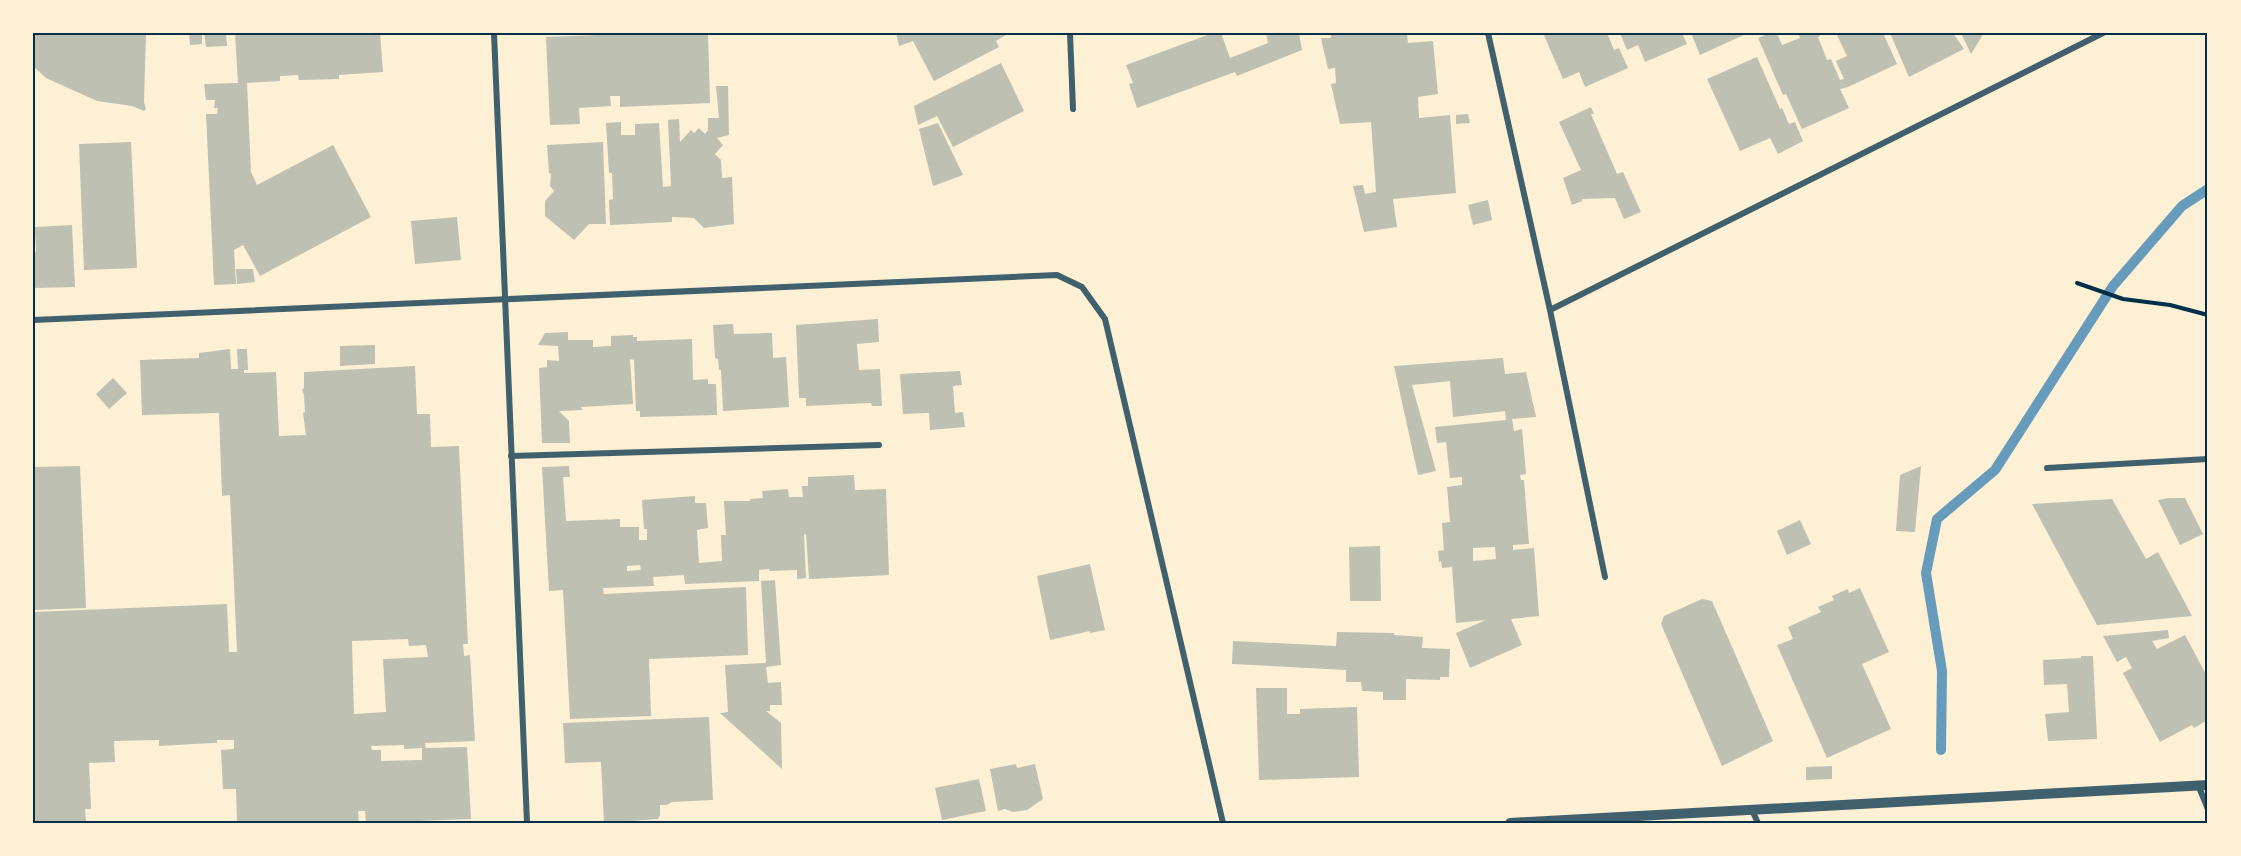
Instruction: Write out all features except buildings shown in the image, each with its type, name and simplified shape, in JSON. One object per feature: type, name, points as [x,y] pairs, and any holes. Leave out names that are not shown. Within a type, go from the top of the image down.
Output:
[{"type":"street","points":[[494,33],[527,823]]},
{"type":"street","points":[[1070,33],[1073,109]]},
{"type":"street","points":[[1488,33],[1550,310],[1605,577]]},
{"type":"street","points":[[1550,310],[2103,33]]},
{"type":"street","points":[[33,320],[1057,275],[1082,287],[1106,319],[1223,823]]},
{"type":"street","points":[[511,456],[879,445]]},
{"type":"street","points":[[2046,468],[2208,459]]},
{"type":"street","points":[[1510,823],[2203,785],[2208,809]]},
{"type":"street","points":[[1752,810],[1758,823]]},
{"type":"path","points":[[2077,283],[2123,299],[2170,305],[2208,315]]},
{"type":"waterway","points":[[1941,750],[1942,671],[1926,573],[1937,519],[1995,470],[2113,286],[2182,206],[2208,189]]}]
